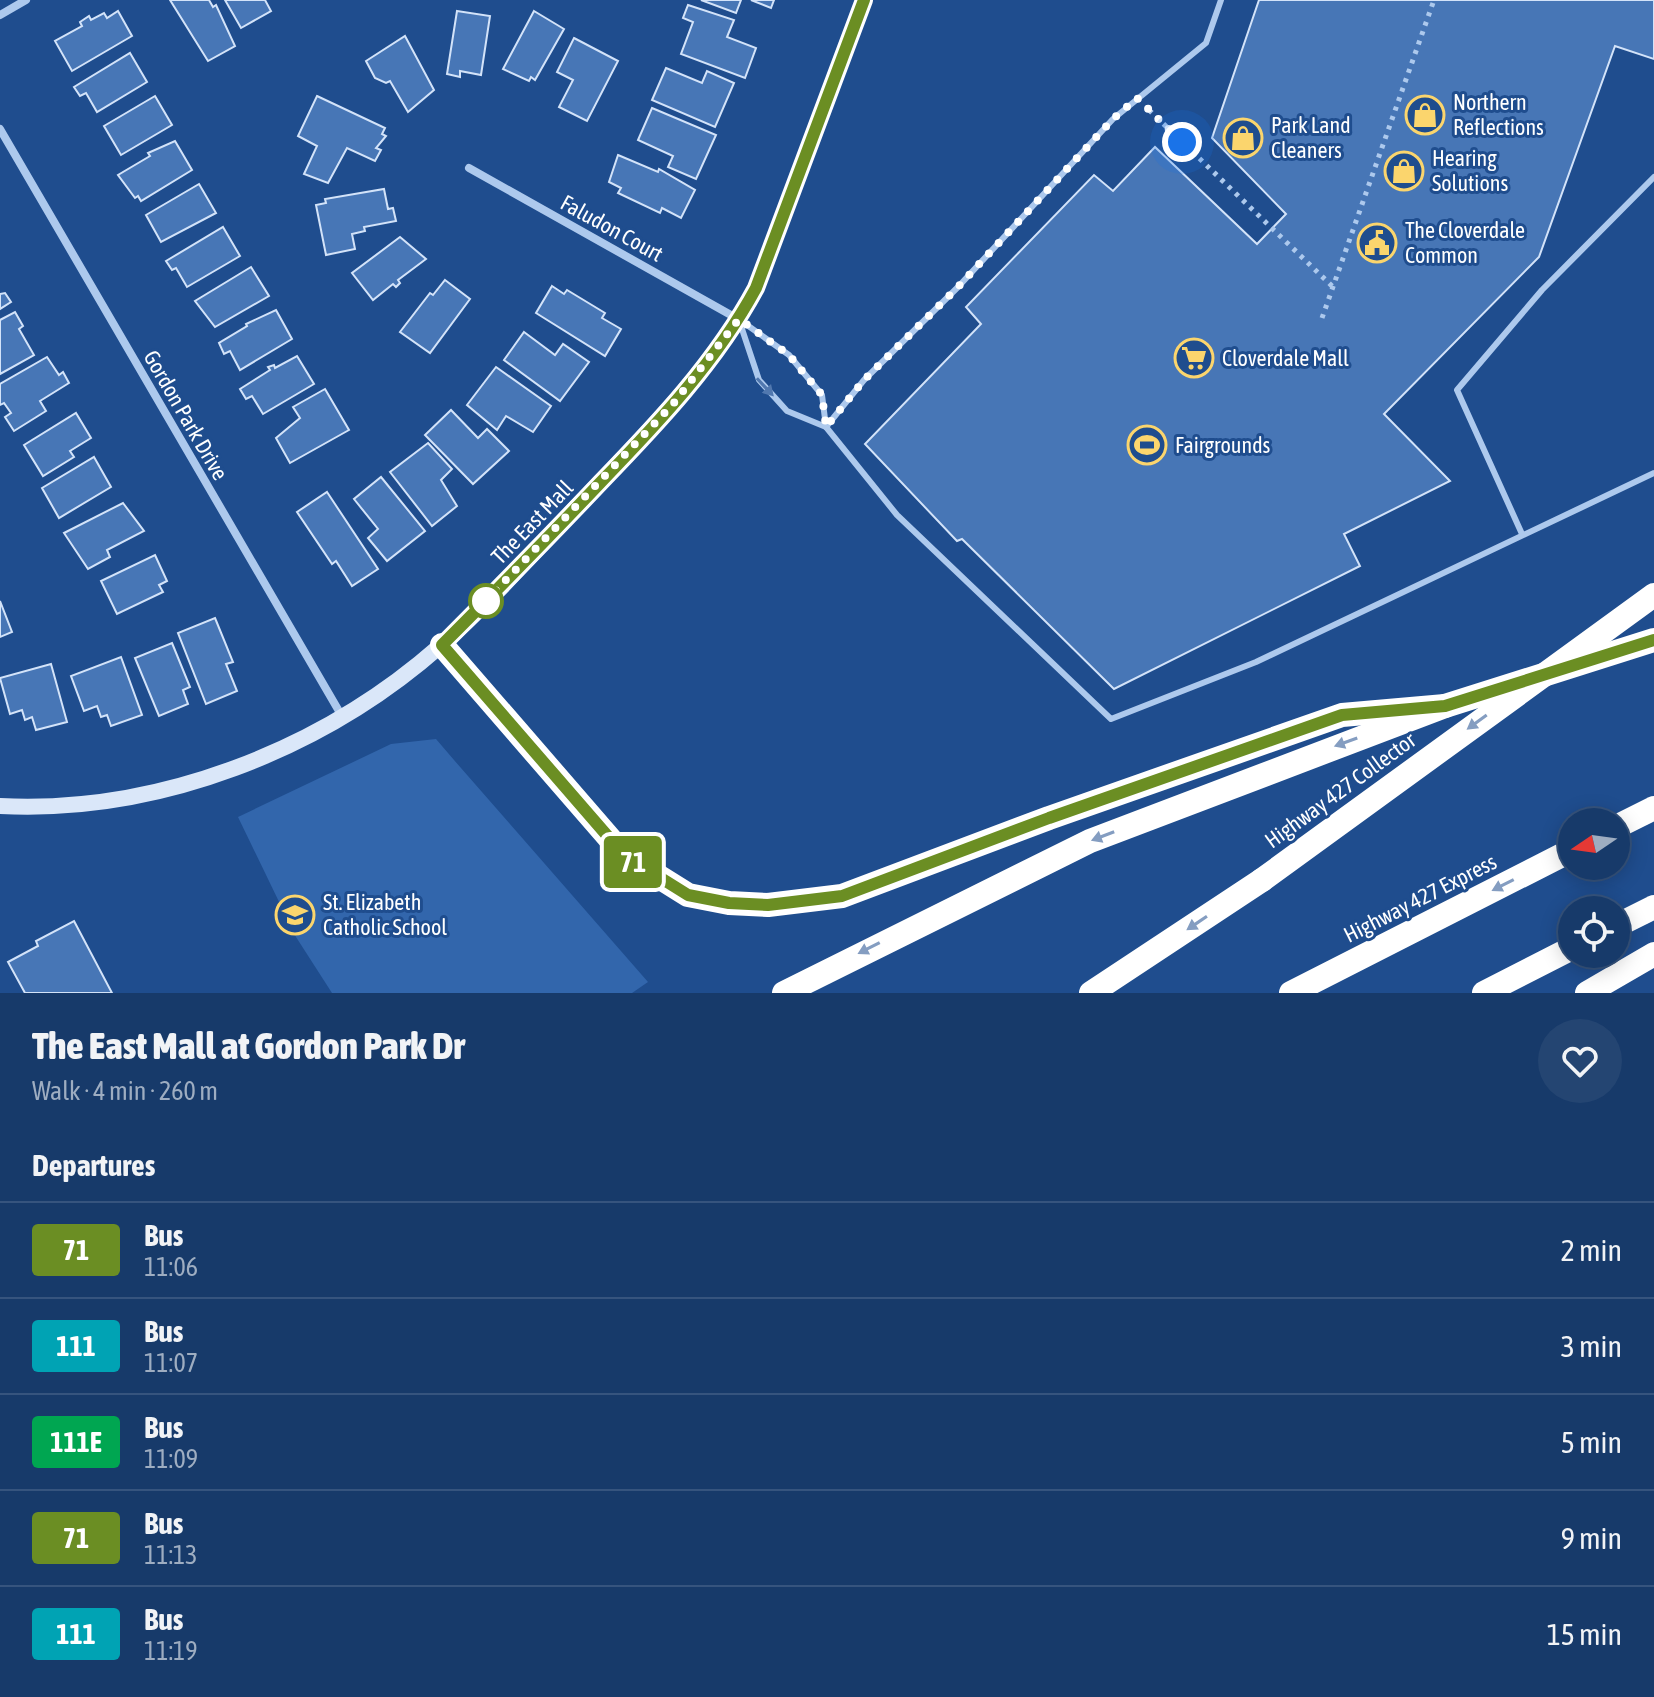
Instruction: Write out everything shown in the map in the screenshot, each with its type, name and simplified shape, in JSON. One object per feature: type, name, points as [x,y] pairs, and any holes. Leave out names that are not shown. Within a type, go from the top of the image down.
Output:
[{"type":"highway","name":"Highway 427 Collector","points":[[1091,993],[1262,880],[1654,595]]},
{"type":"highway","points":[[784,993],[1090,841],[1445,706],[1654,640]]},
{"type":"highway","points":[[442,645],[624,855],[688,895],[742,904],[807,903],[842,896],[1049,818],[1342,715],[1445,706]]},
{"type":"highway","points":[[1630,820],[1654,808]]},
{"type":"highway","name":"Highway 427 Express","points":[[1291,993],[1558,857]]},
{"type":"highway","points":[[1630,919],[1654,907]]},
{"type":"highway","points":[[1587,993],[1654,954]]},
{"type":"highway","points":[[1484,993],[1558,955]]},
{"type":"main road","name":"The East Mall","points":[[0,806],[90,801],[186,785],[249,762],[343,718],[442,645],[624,458],[689,386],[739,319],[756,288],[864,0]]},
{"type":"street","points":[[0,15],[26,0]]},
{"type":"street","name":"Gordon Park Drive","points":[[0,129],[343,718]]},
{"type":"street","name":"Faludon Court","points":[[469,168],[739,319]]},
{"type":"lane","points":[[826,427],[864,380],[958,287],[1113,119],[1206,43],[1221,0]]},
{"type":"lane","points":[[1522,534],[1457,390],[1542,290],[1654,177]]},
{"type":"lane","points":[[739,319],[756,377],[787,411],[826,427],[897,515],[1111,719],[1256,662],[1654,473]]},
{"type":"lane","points":[[739,319],[789,355],[822,395],[826,427]]},
{"type":"path","points":[[1322,318],[1434,0]]},
{"type":"path","points":[[1137,98],[1333,287]]},
{"type":"shaded area","points":[[436,739],[648,982],[632,993],[332,993],[296,937],[238,817],[391,744]]},
{"type":"building","points":[[170,0],[209,0],[213,7],[216,5],[235,46],[208,61]]},
{"type":"building","points":[[225,0],[265,0],[271,11],[241,28]]},
{"type":"building","points":[[701,0],[741,0],[736,13]]},
{"type":"building","points":[[751,0],[774,0],[771,8]]},
{"type":"building","name":"Cloverdale Mall","points":[[1259,0],[1654,0],[1654,59],[1615,46],[1539,257],[1384,414],[1450,481],[1344,534],[1360,566],[1114,689],[962,539],[957,541],[865,444],[981,324],[966,307],[1094,175],[1113,191],[1155,147],[1257,244],[1286,214],[1212,138]]},
{"type":"building","points":[[688,5],[734,20],[727,37],[756,48],[745,78],[681,54],[693,22],[683,18]]},
{"type":"building","points":[[118,11],[132,36],[72,71],[55,41],[82,26],[80,22],[89,16],[91,20],[104,13],[107,18]]},
{"type":"building","points":[[457,11],[490,16],[481,75],[460,71],[460,77],[447,74]]},
{"type":"building","points":[[534,11],[564,29],[535,80],[531,77],[529,81],[503,69]]},
{"type":"building","points":[[405,36],[434,90],[408,112],[390,81],[386,83],[375,78],[366,61]]},
{"type":"building","points":[[574,38],[618,61],[587,121],[559,107],[573,80],[557,72]]},
{"type":"building","points":[[130,53],[147,82],[97,112],[86,93],[80,96],[74,87]]},
{"type":"building","points":[[666,68],[702,83],[707,71],[734,83],[715,127],[652,100]]},
{"type":"building","points":[[155,96],[172,125],[121,155],[104,126]]},
{"type":"building","points":[[317,96],[385,128],[382,134],[386,136],[376,148],[381,150],[375,161],[347,148],[328,183],[304,174],[317,146],[298,136]]},
{"type":"building","points":[[652,108],[716,135],[696,179],[668,167],[673,156],[638,140]]},
{"type":"building","points":[[175,141],[192,170],[141,201],[138,196],[135,198],[118,175],[150,156],[148,153]]},
{"type":"building","points":[[618,155],[658,172],[659,169],[695,190],[681,218],[662,208],[660,213],[618,193],[621,188],[609,182]]},
{"type":"building","points":[[199,184],[216,213],[161,242],[146,215]]},
{"type":"building","points":[[384,189],[388,209],[393,208],[396,221],[364,227],[365,231],[352,234],[355,249],[326,255],[316,205],[326,203],[325,199]]},
{"type":"building","points":[[223,227],[240,256],[187,287],[176,268],[172,270],[166,261]]},
{"type":"building","points":[[400,237],[426,259],[398,280],[400,283],[396,287],[393,284],[373,300],[352,273]]},
{"type":"building","points":[[251,267],[269,296],[215,327],[195,301]]},
{"type":"building","points":[[445,280],[470,299],[430,353],[400,332],[430,293],[433,295]]},
{"type":"building","points":[[552,286],[564,294],[567,290],[605,313],[602,318],[621,329],[605,356],[536,313]]},
{"type":"building","points":[[5,293],[11,302],[0,309],[0,294]]},
{"type":"building","points":[[276,310],[292,339],[240,370],[230,351],[224,354],[219,343],[246,324]]},
{"type":"building","points":[[15,312],[23,326],[19,329],[34,355],[0,374],[0,320]]},
{"type":"building","points":[[524,332],[555,355],[563,344],[589,362],[560,401],[504,360]]},
{"type":"building","points":[[297,356],[314,384],[263,414],[252,396],[246,399],[240,389],[270,370],[268,367],[274,365],[275,368]]},
{"type":"building","points":[[47,357],[59,375],[63,372],[69,383],[40,401],[46,411],[14,431],[5,417],[11,413],[4,403],[0,405],[0,384]]},
{"type":"building","points":[[496,367],[551,406],[533,432],[506,416],[497,430],[467,405]]},
{"type":"building","points":[[325,389],[349,430],[290,463],[276,438],[300,418],[293,407]]},
{"type":"building","points":[[451,410],[478,438],[487,429],[509,451],[473,484],[425,435]]},
{"type":"building","points":[[76,413],[91,438],[70,451],[74,457],[43,476],[24,445]]},
{"type":"building","points":[[428,443],[452,469],[441,480],[457,506],[432,526],[390,472]]},
{"type":"building","points":[[94,457],[111,487],[59,518],[42,488]]},
{"type":"building","points":[[381,477],[425,531],[387,561],[368,538],[378,529],[354,499]]},
{"type":"building","points":[[327,492],[378,569],[352,586],[336,561],[332,564],[297,512]]},
{"type":"building","points":[[123,503],[144,531],[107,550],[110,557],[88,569],[64,533]]},
{"type":"building","points":[[155,555],[167,581],[159,585],[163,592],[117,614],[101,581]]},
{"type":"building","points":[[0,601],[12,632],[0,637]]},
{"type":"building","points":[[215,618],[233,662],[226,664],[237,691],[206,704],[178,633]]},
{"type":"building","points":[[172,643],[190,687],[183,690],[188,704],[159,716],[135,658]]},
{"type":"building","points":[[121,657],[142,715],[111,726],[107,715],[101,717],[97,706],[84,711],[71,676]]},
{"type":"building","points":[[51,664],[67,722],[36,730],[32,717],[25,720],[22,710],[10,714],[0,678]]},
{"type":"building","points":[[74,921],[112,993],[25,993],[8,962],[38,946],[36,941]]},
{"type":"bus line","name":"71","points":[[864,0],[756,288],[739,319],[689,386],[624,458],[442,645],[624,855],[688,895],[708,900],[768,905],[807,903],[842,896],[1049,818],[1342,715],[1445,706],[1654,640]]},
{"type":"place","name":"Northern Reflections","points":[[1425,115]]},
{"type":"place","name":"Park Land Cleaners","points":[[1243,138]]},
{"type":"place","name":"Hearing Solutions","points":[[1404,171]]},
{"type":"place","name":"The Cloverdale Common","points":[[1377,243]]},
{"type":"place","name":"Cloverdale Mall","points":[[1194,358]]},
{"type":"place","name":"Fairgrounds","points":[[1147,445]]},
{"type":"place","name":"St. Elizabeth Catholic School","points":[[295,915]]},
{"type":"route","points":[[486,601],[673,404],[739,319],[789,355],[822,395],[826,427],[864,380],[958,287],[1113,119],[1137,98],[1182,142]]}]
